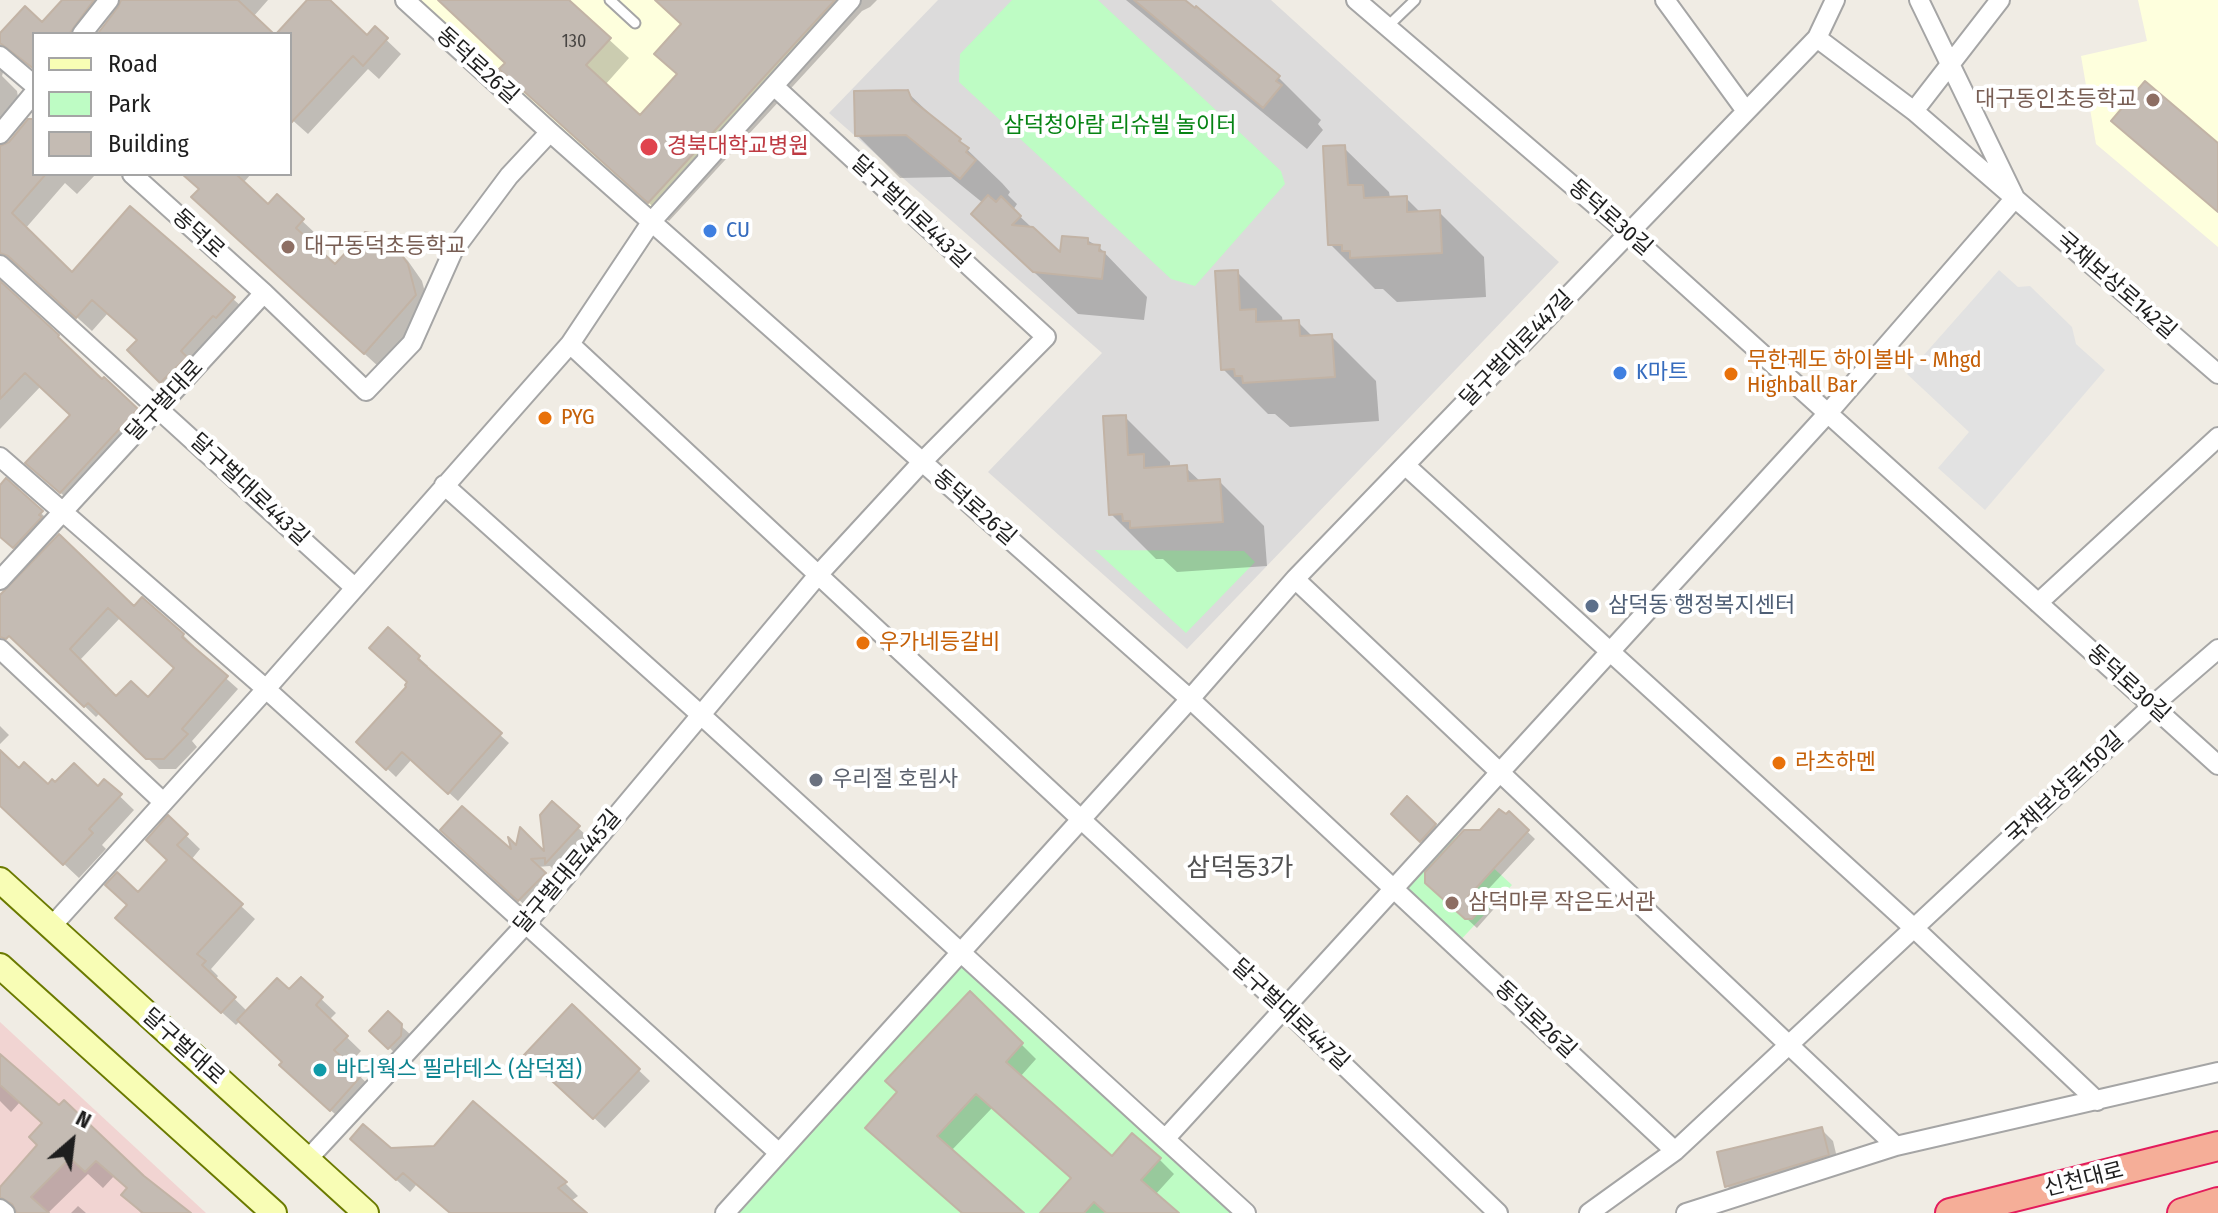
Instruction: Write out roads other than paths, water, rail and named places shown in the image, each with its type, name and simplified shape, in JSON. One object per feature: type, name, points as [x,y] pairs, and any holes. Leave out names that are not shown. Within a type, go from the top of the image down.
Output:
[{"type":"highway","name":"신천대로","points":[[1950,1213],[2218,1146]]},
{"type":"highway","points":[[2182,1213],[2218,1202]]},
{"type":"main road","name":"달구벌대로","points":[[0,880],[366,1213]]},
{"type":"main road","points":[[3,974],[266,1210]]},
{"type":"street","points":[[84,32],[109,0]]},
{"type":"street","name":"동덕로26길","points":[[405,0],[1190,699],[1675,1151]]},
{"type":"street","points":[[51,927],[570,344],[652,221],[851,0]]},
{"type":"street","name":"동덕로30길","points":[[1356,0],[1629,234],[2218,765]]},
{"type":"street","points":[[1665,0],[1746,111]]},
{"type":"street","points":[[1629,234],[1817,38],[1835,0]]},
{"type":"street","name":"국채보상로142길","points":[[1919,0],[2015,198]]},
{"type":"street","points":[[1914,111],[2000,0]]},
{"type":"street","name":"국채보상로142길","points":[[1817,38],[1914,111],[2218,374]]},
{"type":"street","points":[[0,56],[32,83]]},
{"type":"street","name":"달구벌대로443길","points":[[775,87],[1046,337]]},
{"type":"street","points":[[0,134],[32,95]]},
{"type":"street","name":"동덕로","points":[[134,176],[264,293],[366,391],[412,343],[453,251],[509,176],[550,132]]},
{"type":"street","points":[[1165,1139],[1828,413],[2015,198]]},
{"type":"street","name":"달구벌대로447길","points":[[725,1213],[1295,579],[1629,234]]},
{"type":"street","name":"달구벌대로443길","points":[[0,265],[354,587]]},
{"type":"street","name":"달구벌대로","points":[[0,580],[264,293]]},
{"type":"street","name":"달구벌대로445길","points":[[307,1160],[525,925],[818,575],[922,462],[1046,337]]},
{"type":"street","points":[[570,344],[1081,819]]},
{"type":"street","points":[[2038,603],[2218,437]]},
{"type":"street","points":[[0,457],[266,689],[779,1153]]},
{"type":"street","points":[[1405,465],[1915,929],[2097,1101]]},
{"type":"street","points":[[444,485],[961,951],[1246,1213]]},
{"type":"street","points":[[1295,579],[1896,1146]]},
{"type":"street","points":[[0,649],[162,801]]},
{"type":"street","name":"국채보상로150길","points":[[1675,1151],[2152,706],[2218,649]]},
{"type":"street","name":"달구벌대로447길","points":[[1081,819],[1498,1213]]},
{"type":"street","points":[[1686,1213],[1896,1146],[2218,1072]]},
{"type":"street","points":[[1589,1213],[1675,1151]]},
{"type":"street","points":[[0,1209],[5,1213]]},
{"type":"lane","points":[[610,0],[635,23]]},
{"type":"lane","points":[[1387,27],[1415,0]]},
{"type":"place","name":"대구동인초등학교","points":[[2153,100]]},
{"type":"place","name":"경북대학교병원","points":[[649,147]]},
{"type":"place","name":"CU","points":[[710,231]]},
{"type":"place","name":"대구동덕초등학교","points":[[288,247]]},
{"type":"place","name":"K마트","points":[[1620,373]]},
{"type":"place","name":"무한궤도 하이볼바 - Mhgd Highball Bar","points":[[1731,374]]},
{"type":"place","name":"PYG","points":[[545,418]]},
{"type":"place","name":"삼덕동 행정복지센터","points":[[1592,606]]},
{"type":"place","name":"우가네등갈비","points":[[863,643]]},
{"type":"place","name":"라츠하멘","points":[[1779,763]]},
{"type":"place","name":"우리절 호림사","points":[[816,780]]},
{"type":"place","name":"삼덕마루 작은도서관","points":[[1452,903]]},
{"type":"place","name":"바디웍스 필라테스 (삼덕점)","points":[[320,1070]]},
{"type":"district","name":"삼덕동3가","points":[[1240,869]]},
{"type":"park label","name":"삼덕청아람 리슈빌 놀이터","points":[[1120,126]]}]
